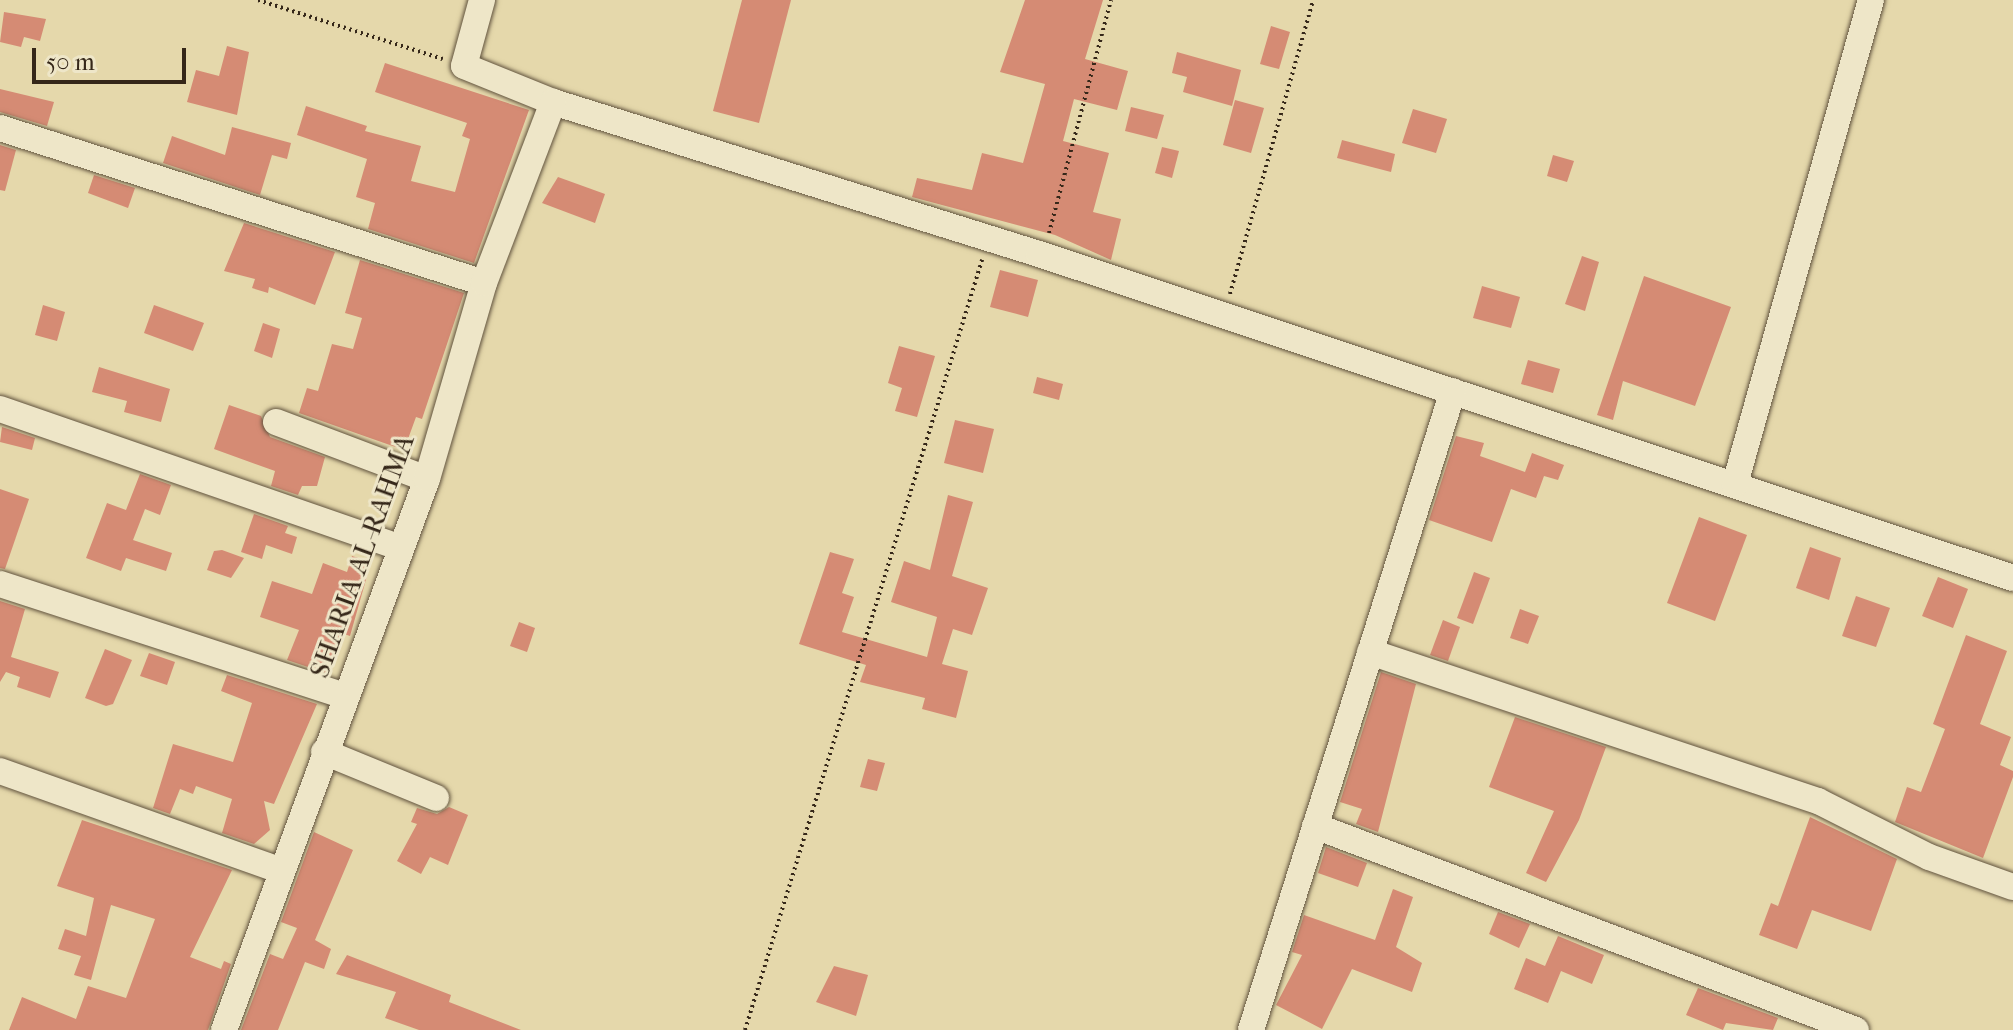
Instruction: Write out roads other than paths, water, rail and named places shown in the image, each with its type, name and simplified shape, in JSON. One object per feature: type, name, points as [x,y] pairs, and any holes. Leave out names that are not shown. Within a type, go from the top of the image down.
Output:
[{"type":"street","points":[[482,0],[464,66],[553,102],[1043,256],[2013,578]]},
{"type":"street","points":[[1735,484],[1871,0]]},
{"type":"street","name":"SHARIA AL-RAHMA","points":[[224,1030],[279,870],[427,479],[484,283],[553,102]]},
{"type":"street","points":[[0,128],[484,283]]},
{"type":"street","points":[[1251,1030],[1453,391]]},
{"type":"street","points":[[0,409],[401,548]]},
{"type":"street","points":[[276,422],[427,479]]},
{"type":"street","points":[[0,584],[345,696]]},
{"type":"street","points":[[1370,652],[1818,801],[1929,857],[2013,887]]},
{"type":"street","points":[[324,752],[436,798]]},
{"type":"street","points":[[0,771],[279,870]]},
{"type":"street","points":[[1315,826],[1856,1030]]}]
